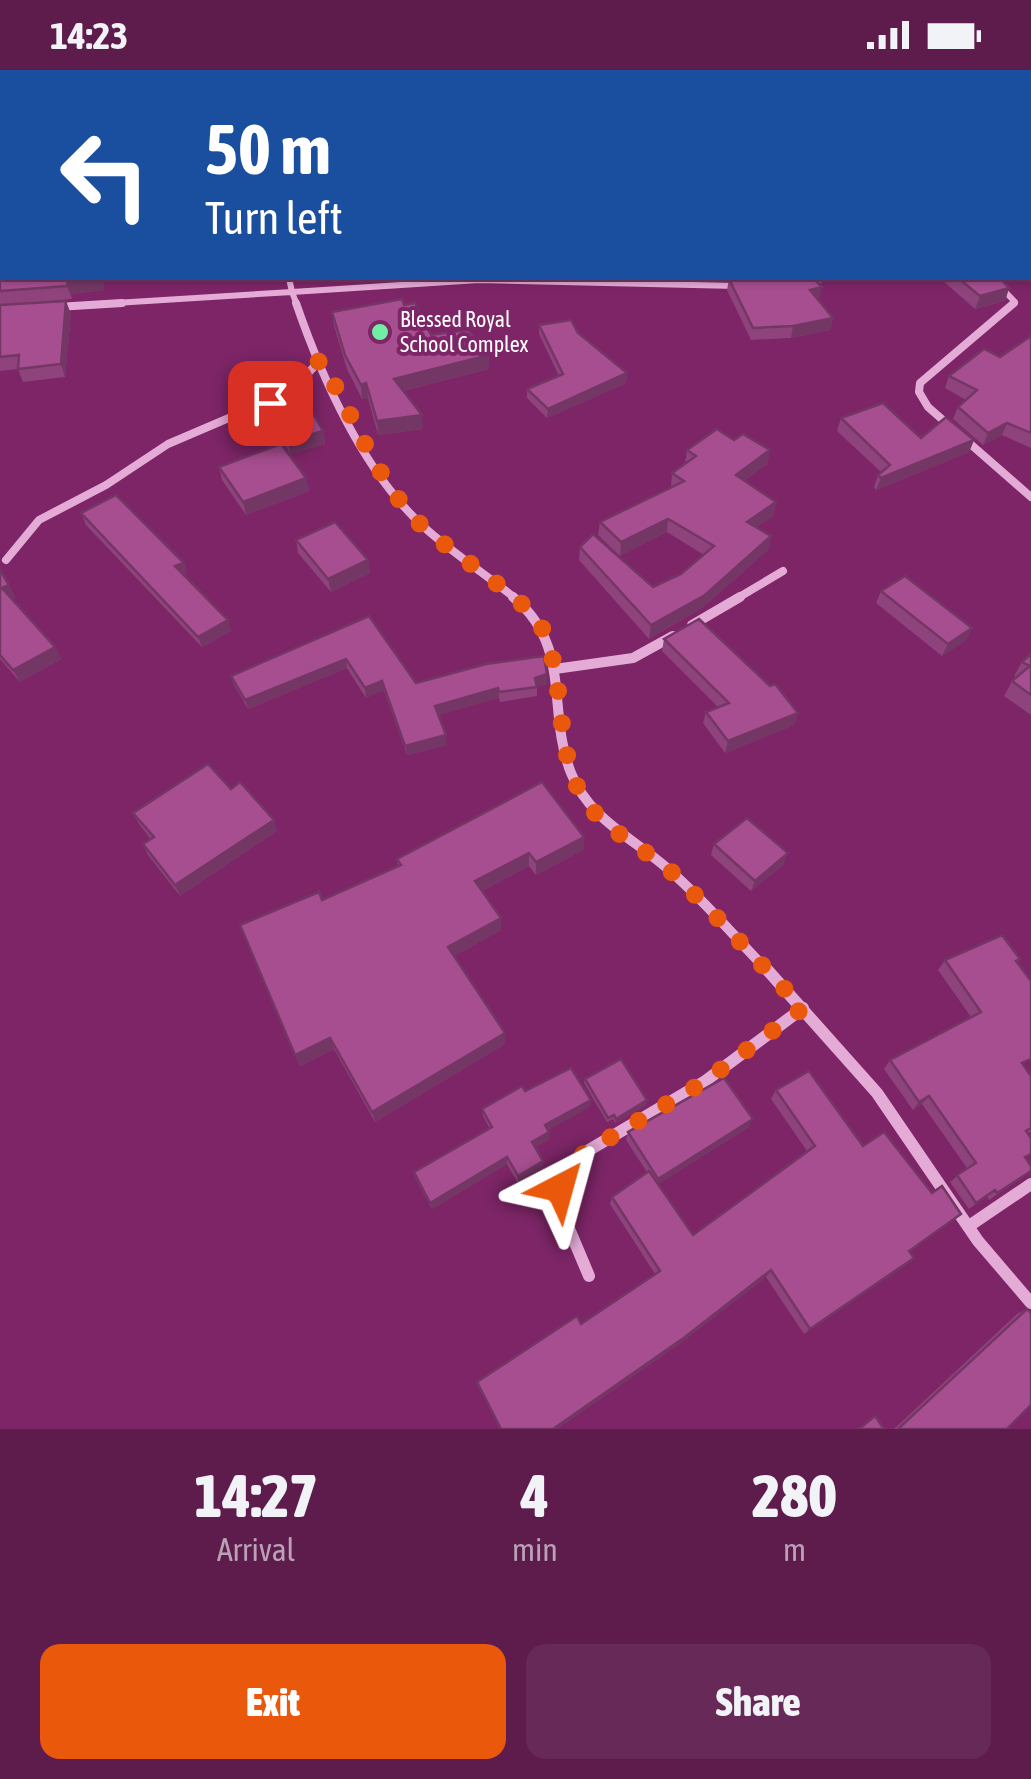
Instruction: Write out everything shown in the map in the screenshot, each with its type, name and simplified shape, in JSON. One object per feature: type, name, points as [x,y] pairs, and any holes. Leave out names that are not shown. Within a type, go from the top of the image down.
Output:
[{"type":"street","points":[[290,280],[307,342],[378,471],[398,499],[426,530],[539,620],[555,668],[560,738],[578,790],[604,822],[674,874],[803,1008],[902,1126],[1012,1286],[1031,1302]]},
{"type":"street","points":[[39,308],[479,280],[747,286]]},
{"type":"street","points":[[796,282],[814,280]]},
{"type":"street","points":[[994,280],[1015,302],[920,383],[919,392],[928,406],[1031,497]]},
{"type":"street","points":[[6,560],[39,520],[106,485],[168,444],[292,391],[320,360]]},
{"type":"street","points":[[555,668],[633,658],[782,571]]},
{"type":"street","points":[[589,1276],[565,1219],[560,1188],[567,1171],[584,1153],[704,1082],[803,1008]]},
{"type":"street","points":[[969,1226],[1031,1184]]},
{"type":"building","points":[[0,280],[68,280],[67,286],[0,291]]},
{"type":"building","points":[[729,280],[815,280],[822,287],[810,290],[833,318],[793,326],[753,328]]},
{"type":"building","points":[[960,280],[1002,280],[1009,288],[980,296]]},
{"type":"building","points":[[402,299],[404,305],[415,303],[431,335],[468,330],[489,355],[394,379],[422,415],[377,421],[366,383],[361,385],[345,355],[332,312]]},
{"type":"building","points":[[66,301],[61,364],[18,369],[19,355],[0,357],[0,305]]},
{"type":"building","points":[[571,320],[578,333],[627,373],[548,409],[527,389],[563,374],[539,325]]},
{"type":"building","points":[[1031,336],[1031,433],[1007,423],[988,433],[958,407],[977,390],[949,376],[984,349],[1000,357]]},
{"type":"building","points":[[883,403],[921,438],[946,417],[974,440],[881,478],[878,475],[890,465],[841,418]]},
{"type":"building","points":[[308,405],[323,431],[288,441],[274,415]]},
{"type":"building","points":[[717,429],[734,440],[743,434],[770,450],[736,475],[776,502],[747,522],[771,536],[705,595],[651,625],[580,547],[593,534],[653,587],[681,574],[714,546],[668,519],[621,542],[600,522],[684,481],[672,473],[696,456],[687,450]]},
{"type":"building","points":[[281,444],[306,478],[243,502],[219,467]]},
{"type":"building","points":[[116,495],[184,563],[175,566],[228,620],[198,637],[81,513]]},
{"type":"building","points":[[335,522],[368,560],[328,579],[296,540]]},
{"type":"building","points":[[0,570],[9,585],[2,588],[55,647],[13,670],[0,655]]},
{"type":"building","points":[[905,576],[972,628],[948,644],[881,591]]},
{"type":"building","points":[[369,616],[416,683],[486,664],[544,656],[547,674],[535,678],[537,687],[499,692],[498,688],[435,706],[446,735],[405,746],[382,681],[365,688],[346,659],[245,700],[231,676]]},
{"type":"building","points":[[699,619],[770,686],[775,684],[798,713],[728,741],[706,712],[729,703],[664,639]]},
{"type":"building","points":[[1031,654],[1031,695],[1012,681],[1030,666],[1022,662]]},
{"type":"building","points":[[208,764],[231,789],[240,782],[274,820],[175,885],[143,844],[154,837],[133,813]]},
{"type":"building","points":[[542,782],[584,837],[536,862],[529,853],[475,881],[501,918],[448,947],[505,1033],[372,1112],[330,1038],[295,1055],[240,925],[319,892],[322,900],[401,865],[397,859]]},
{"type":"building","points":[[747,818],[788,853],[755,881],[714,844]]},
{"type":"building","points":[[1002,935],[1031,981],[1031,1059],[1022,1063],[1031,1076],[1031,1128],[1026,1131],[1031,1138],[1031,1154],[1025,1157],[1031,1171],[976,1203],[957,1175],[976,1163],[929,1096],[919,1102],[890,1060],[981,1012],[945,960]]},
{"type":"building","points":[[621,1059],[647,1100],[616,1119],[614,1115],[608,1118],[585,1079]]},
{"type":"building","points":[[571,1068],[591,1100],[545,1125],[549,1132],[532,1142],[543,1161],[518,1176],[507,1157],[430,1203],[414,1172],[492,1127],[482,1109],[522,1086],[525,1091]]},
{"type":"building","points":[[809,1071],[863,1146],[884,1132],[932,1193],[942,1186],[961,1214],[909,1251],[914,1258],[810,1329],[771,1270],[685,1337],[553,1429],[501,1429],[477,1382],[577,1316],[581,1324],[660,1271],[612,1197],[649,1171],[693,1235],[815,1146],[776,1090]]},
{"type":"building","points":[[724,1078],[753,1119],[658,1179],[628,1132]]},
{"type":"building","points":[[1027,1309],[1031,1313],[1031,1405],[1007,1429],[898,1429]]},
{"type":"building","points":[[875,1416],[884,1429],[859,1429]]},
{"type":"place","name":"Blessed Royal School Complex","points":[[380,332]]},
{"type":"route","points":[[270,403],[292,391],[320,360],[378,471],[398,499],[426,530],[539,620],[555,668],[560,738],[578,790],[604,822],[674,874],[803,1008],[704,1082],[584,1153],[567,1171],[560,1188]]}]
